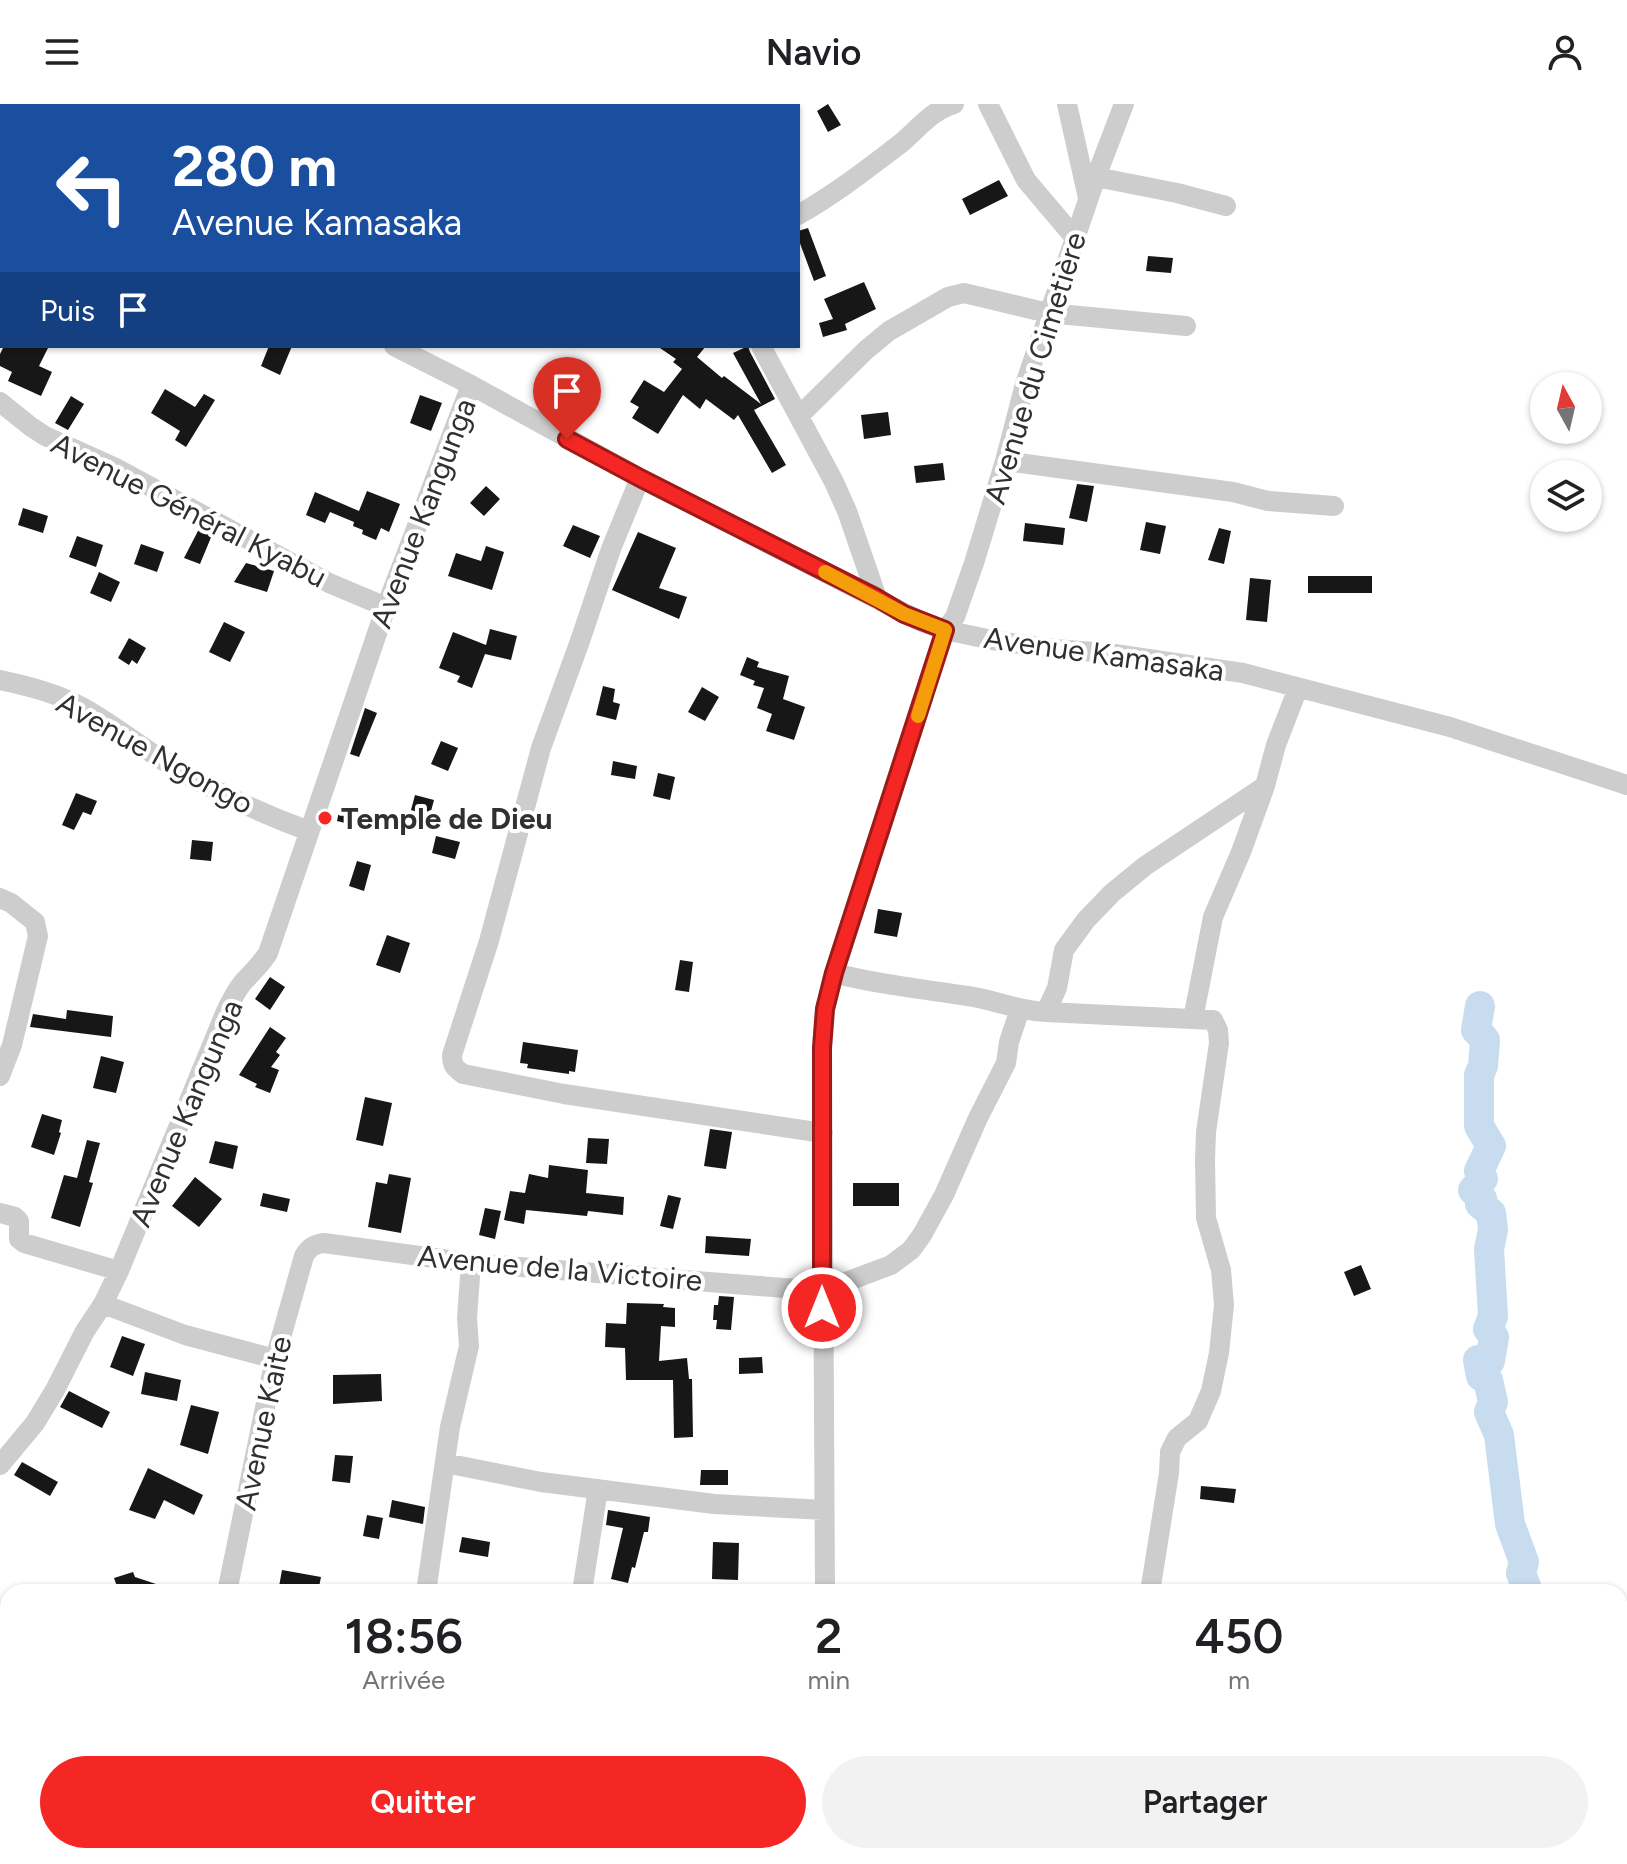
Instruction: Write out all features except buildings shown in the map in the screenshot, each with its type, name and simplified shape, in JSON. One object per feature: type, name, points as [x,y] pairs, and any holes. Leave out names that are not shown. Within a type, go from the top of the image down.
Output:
[{"type":"street","points":[[800,214],[862,173],[930,116],[954,104]]},
{"type":"street","points":[[988,104],[1026,180],[1075,238]]},
{"type":"street","points":[[1067,104],[1088,199]]},
{"type":"street","name":"Avenue du Cimetière","points":[[825,1584],[822,1291],[825,1009],[945,630],[955,617],[964,594],[1048,313],[1124,104]]},
{"type":"street","points":[[1096,177],[1226,206]]},
{"type":"street","points":[[799,416],[889,331],[948,297],[964,293],[1048,313],[1186,326]]},
{"type":"street","name":"Avenue Kamasaka","points":[[398,348],[640,478],[904,614],[945,630],[997,641],[1108,653],[1243,673],[1450,727],[1627,785]]},
{"type":"street","points":[[762,348],[834,482],[877,598]]},
{"type":"street","name":"Avenue Kangunga","points":[[0,1465],[35,1423],[103,1304],[226,1011],[237,990],[262,964],[268,953],[386,607],[471,385]]},
{"type":"street","name":"Avenue Général Kyabu","points":[[0,402],[45,436],[114,467],[329,583],[386,607]]},
{"type":"street","points":[[1005,461],[1233,492],[1268,501],[1334,506]]},
{"type":"street","points":[[640,478],[611,549],[541,748],[489,941],[452,1063],[463,1074],[564,1094],[823,1133]]},
{"type":"street","name":"Avenue Ngongo","points":[[0,680],[35,687],[80,706],[171,766],[217,792],[309,831]]},
{"type":"street","points":[[1193,1019],[1213,917],[1241,852],[1298,688]]},
{"type":"street","points":[[1046,1012],[1057,988],[1064,950],[1075,933],[1112,893],[1145,866],[1265,786]]},
{"type":"street","points":[[0,898],[35,922],[38,936],[12,1045],[0,1076]]},
{"type":"street","points":[[834,973],[868,983],[993,1001],[1020,1009],[1213,1020],[1219,1043],[1206,1132],[1206,1218],[1221,1270],[1224,1305],[1219,1353],[1211,1391],[1198,1421],[1177,1438],[1170,1452],[1151,1584]]},
{"type":"street","points":[[822,1291],[891,1265],[911,1250],[922,1235],[1006,1063],[1020,1009]]},
{"type":"street","points":[[0,1213],[19,1221],[19,1239],[24,1243],[119,1271]]},
{"type":"street","name":"Avenue de la Victoire","points":[[304,1256],[313,1246],[324,1243],[471,1263],[822,1291]]},
{"type":"street","name":"Avenue Kaite","points":[[229,1584],[275,1359],[304,1256]]},
{"type":"street","points":[[427,1584],[457,1391],[469,1346],[467,1318],[471,1263]]},
{"type":"street","points":[[103,1304],[185,1335],[275,1359]]},
{"type":"street","points":[[445,1463],[541,1482],[714,1504],[824,1510]]},
{"type":"street","points":[[583,1584],[598,1489]]},
{"type":"waterway","points":[[1480,1006],[1476,1030],[1485,1040],[1483,1066],[1479,1075],[1479,1126],[1491,1146],[1479,1171],[1483,1179],[1473,1190],[1482,1199],[1480,1204],[1491,1213],[1493,1230],[1489,1249],[1493,1316],[1488,1329],[1494,1337],[1490,1361],[1478,1360],[1481,1376],[1488,1380],[1493,1402],[1489,1412],[1499,1435],[1510,1524],[1524,1562],[1521,1573],[1525,1584]]},
{"type":"slow traffic","points":[[825,572],[904,614],[945,630],[918,716]]},
{"type":"place","name":"Temple de Dieu","points":[[325,818]]},
{"type":"route","points":[[567,439],[904,614],[945,630],[825,1009],[822,1048],[822,1308]]}]
